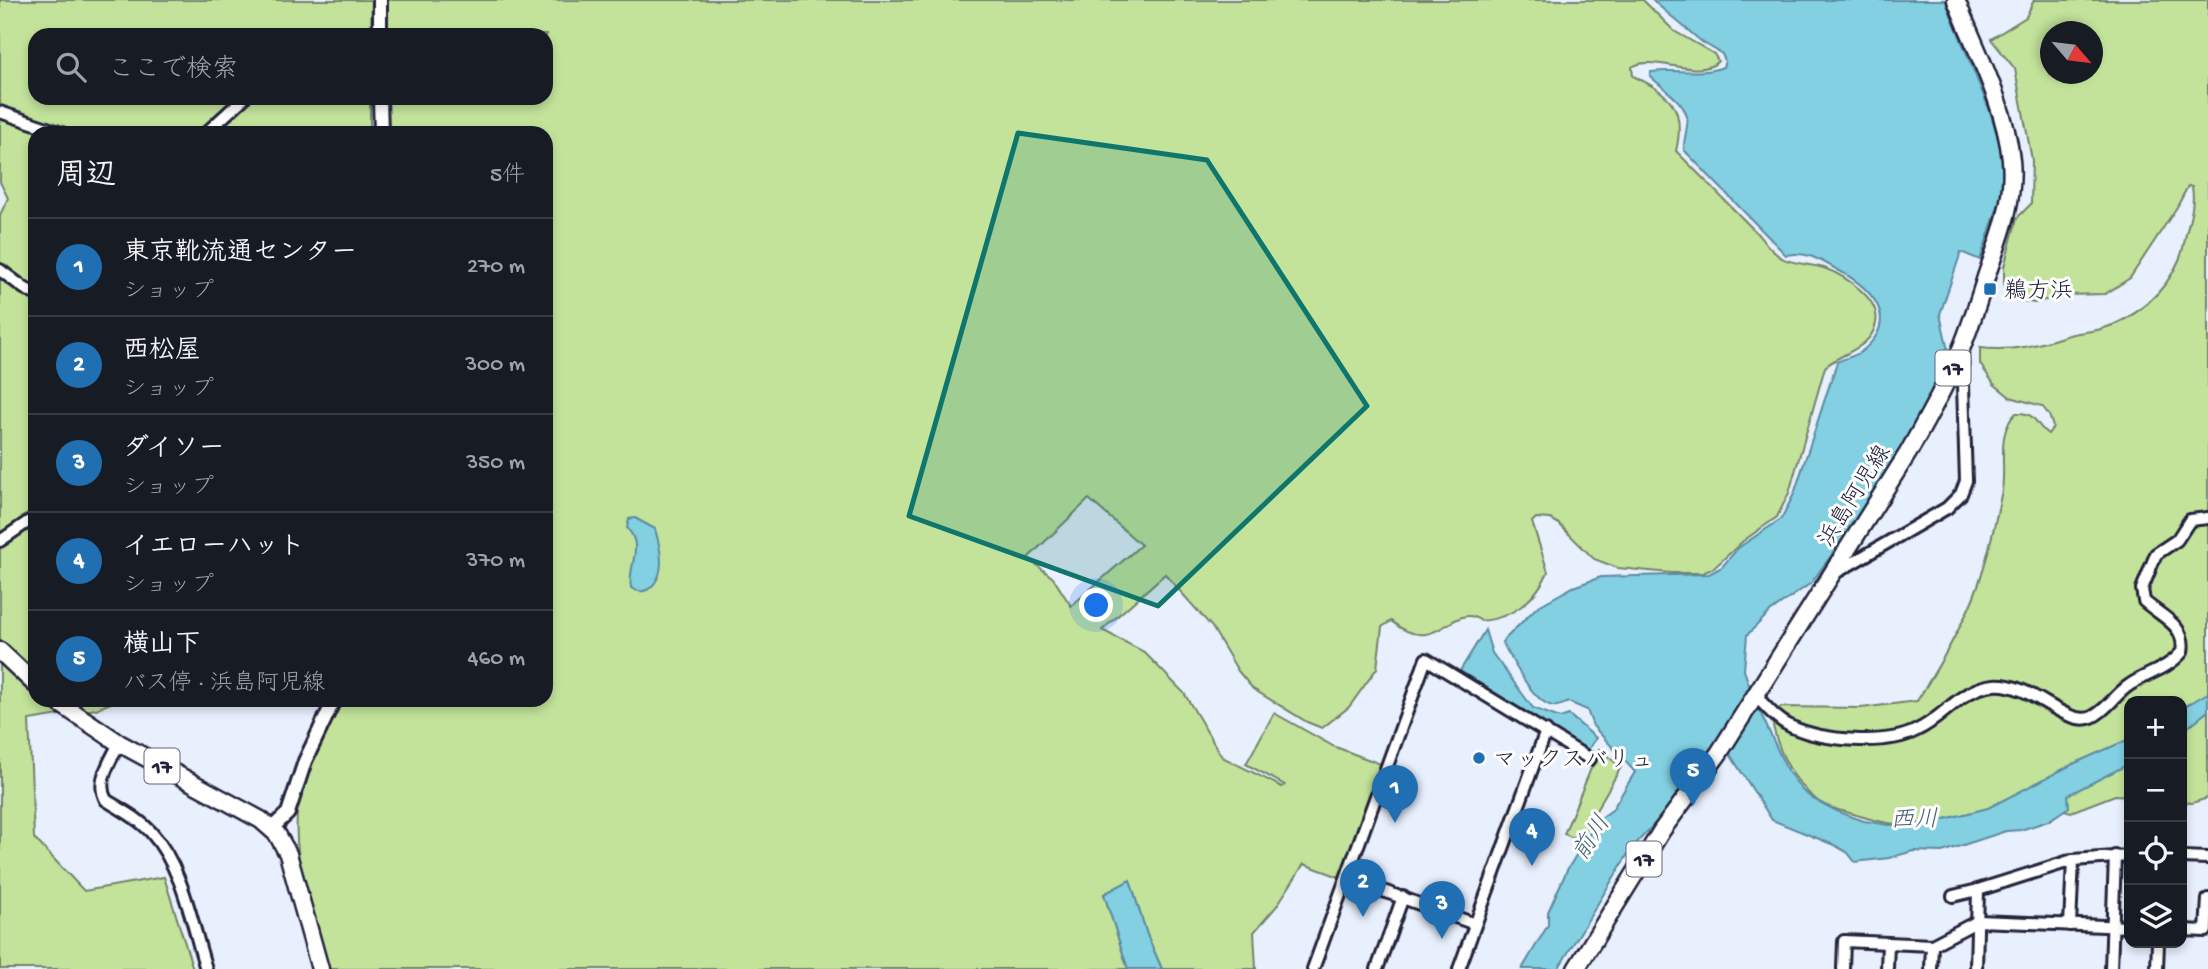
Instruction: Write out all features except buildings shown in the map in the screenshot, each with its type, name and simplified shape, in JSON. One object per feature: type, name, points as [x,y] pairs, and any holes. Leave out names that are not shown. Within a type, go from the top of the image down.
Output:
[{"type":"main road","name":"浜島阿児線","points":[[1576,969],[1662,830],[1719,754],[1908,453],[1937,402],[1962,348],[2004,225],[2012,175],[2002,118],[1956,0]]},
{"type":"main road","points":[[0,651],[28,677]]},
{"type":"main road","name":"17","points":[[66,707],[120,743],[272,828],[288,854],[320,969]]},
{"type":"street","points":[[380,0],[380,28]]},
{"type":"street","points":[[214,126],[236,105]]},
{"type":"street","points":[[380,105],[381,126]]},
{"type":"street","points":[[0,112],[41,126]]},
{"type":"street","points":[[0,270],[28,290]]},
{"type":"street","points":[[1829,576],[1947,508],[1961,494],[1966,481],[1962,348]]},
{"type":"street","points":[[1755,698],[1792,727],[1819,734],[1867,740],[1899,737],[1917,731],[1962,696],[1994,685],[2021,688],[2073,718],[2091,717],[2099,713],[2126,687],[2165,667],[2182,652],[2183,640],[2180,634],[2168,618],[2144,601],[2142,589],[2160,550],[2177,540],[2190,520],[2208,518]]},
{"type":"street","points":[[0,541],[28,522]]},
{"type":"street","points":[[1313,969],[1426,659],[1590,759]]},
{"type":"street","points":[[272,828],[288,813],[305,761],[331,707]]},
{"type":"street","points":[[1459,969],[1546,731]]},
{"type":"street","points":[[120,743],[101,781],[103,793],[106,800],[146,827],[162,846],[175,872],[206,969]]},
{"type":"street","points":[[2110,969],[2115,856]]},
{"type":"street","points":[[1953,896],[2073,860],[2124,856]]},
{"type":"street","points":[[2187,857],[2208,858]]},
{"type":"street","points":[[2070,925],[2073,860]]},
{"type":"street","points":[[1348,878],[1475,925]]},
{"type":"street","points":[[1976,969],[1978,890]]},
{"type":"street","points":[[1377,969],[1403,897]]},
{"type":"street","points":[[2187,930],[2206,931],[2208,899]]},
{"type":"street","points":[[1843,969],[1844,941],[1932,946],[1978,921],[2124,927]]},
{"type":"street","points":[[1887,969],[1888,943]]},
{"type":"street","points":[[1931,969],[1932,946]]},
{"type":"street","points":[[2157,969],[2158,948]]},
{"type":"highlighted area","points":[[1018,133],[1207,160],[1367,406],[1158,606],[909,516]]},
{"type":"green space","points":[[0,0],[372,0],[371,28],[28,28],[28,105],[370,105],[370,126],[28,126],[28,707],[101,707],[29,720],[34,838],[84,891],[164,877],[193,969],[0,969],[0,215],[8,198],[0,182]]},
{"type":"green space","points":[[387,0],[1643,0],[1674,31],[1714,54],[1718,61],[1700,68],[1651,63],[1632,67],[1633,76],[1666,96],[1677,113],[1679,136],[1676,151],[1778,255],[1791,262],[1824,268],[1859,289],[1873,305],[1876,323],[1868,339],[1825,367],[1789,493],[1777,517],[1743,541],[1714,568],[1703,573],[1671,573],[1618,568],[1594,559],[1559,524],[1550,519],[1536,518],[1532,522],[1548,572],[1530,599],[1503,616],[1481,621],[1471,616],[1461,617],[1432,632],[1421,634],[1407,631],[1391,621],[1382,627],[1377,668],[1349,707],[1322,728],[1307,722],[1253,689],[1238,671],[1212,627],[1165,574],[1102,630],[1144,652],[1184,693],[1222,757],[1282,787],[1285,785],[1246,764],[1274,713],[1333,746],[1386,766],[1342,878],[1304,864],[1276,907],[1254,932],[1256,969],[1162,969],[1147,935],[1130,881],[1104,894],[1128,969],[327,969],[307,899],[296,826],[298,802],[307,768],[338,707],[553,707],[553,126],[388,126],[388,105],[553,105],[553,28],[387,28]],"holes":[[[1089,499],[1141,545],[1071,606],[1053,578],[1028,558]]]},
{"type":"green space","points":[[2034,0],[2208,0],[2208,798],[2187,802],[2187,696],[2124,696],[2124,796],[2115,795],[2071,812],[2015,796],[1973,815],[1952,821],[1903,825],[1828,807],[1809,794],[1786,763],[1771,715],[1781,707],[1861,708],[1917,701],[1957,632],[1980,581],[2003,485],[2003,441],[2009,422],[2016,413],[2023,413],[2032,417],[2048,434],[2053,427],[2042,406],[2010,397],[1994,384],[1980,364],[1980,348],[2003,349],[2036,345],[2101,329],[2137,312],[2157,294],[2173,272],[2182,254],[2192,211],[2192,187],[2188,186],[2130,278],[2105,294],[2065,295],[2034,303],[2015,299],[2004,287],[2004,267],[2017,218],[2031,204],[2032,160],[2015,69],[1991,39],[2026,17]]},
{"type":"green space","points":[[1599,749],[1621,767],[1579,840],[1564,834]]},
{"type":"water","name":"前川","points":[[1652,0],[1945,0],[1991,114],[2007,170],[1980,260],[1961,252],[1940,314],[1949,355],[1907,440],[1847,534],[1811,583],[1770,612],[1747,635],[1744,670],[1749,695],[1761,714],[1787,770],[1802,790],[1813,799],[1864,821],[1889,825],[1929,823],[1988,808],[2124,741],[2124,767],[2068,795],[2069,807],[2048,821],[2021,830],[2006,831],[1942,852],[1913,851],[1889,858],[1855,862],[1848,853],[1834,845],[1772,820],[1719,737],[1690,785],[1679,792],[1631,849],[1558,969],[1522,969],[1548,925],[1548,912],[1567,870],[1598,820],[1612,810],[1635,772],[1593,726],[1587,710],[1569,702],[1553,706],[1538,697],[1523,679],[1502,642],[1537,607],[1573,587],[1601,577],[1709,574],[1722,567],[1738,548],[1781,519],[1794,494],[1837,362],[1862,351],[1874,339],[1880,327],[1877,304],[1860,284],[1812,257],[1786,255],[1684,150],[1687,121],[1685,111],[1677,100],[1650,76],[1651,72],[1706,71],[1723,67],[1725,61],[1722,54],[1702,42]]},
{"type":"water","points":[[635,518],[655,529],[661,562],[659,575],[653,586],[643,591],[631,588],[630,580],[635,542],[627,528],[629,519]]},
{"type":"water","points":[[1485,630],[1492,653],[1533,708],[1560,718],[1569,715],[1596,738],[1588,750],[1460,671]]},
{"type":"water","points":[[2208,693],[2208,711],[2187,728],[2187,705]]},
{"type":"water","points":[[1130,880],[1147,935],[1162,969],[1128,969],[1104,894]]},
{"type":"place","name":"鵜方浜","points":[[1990,289]]},
{"type":"place","name":"マックスバリュ","points":[[1479,758]]},
{"type":"place","name":"横山下","points":[[1693,806]]},
{"type":"place","name":"東京靴流通センター","points":[[1395,823]]},
{"type":"place","name":"イエローハット","points":[[1532,866]]},
{"type":"place","name":"西松屋","points":[[1363,917]]},
{"type":"place","name":"ダイソー","points":[[1442,939]]},
{"type":"water label","name":"西川","points":[[1914,818]]}]
